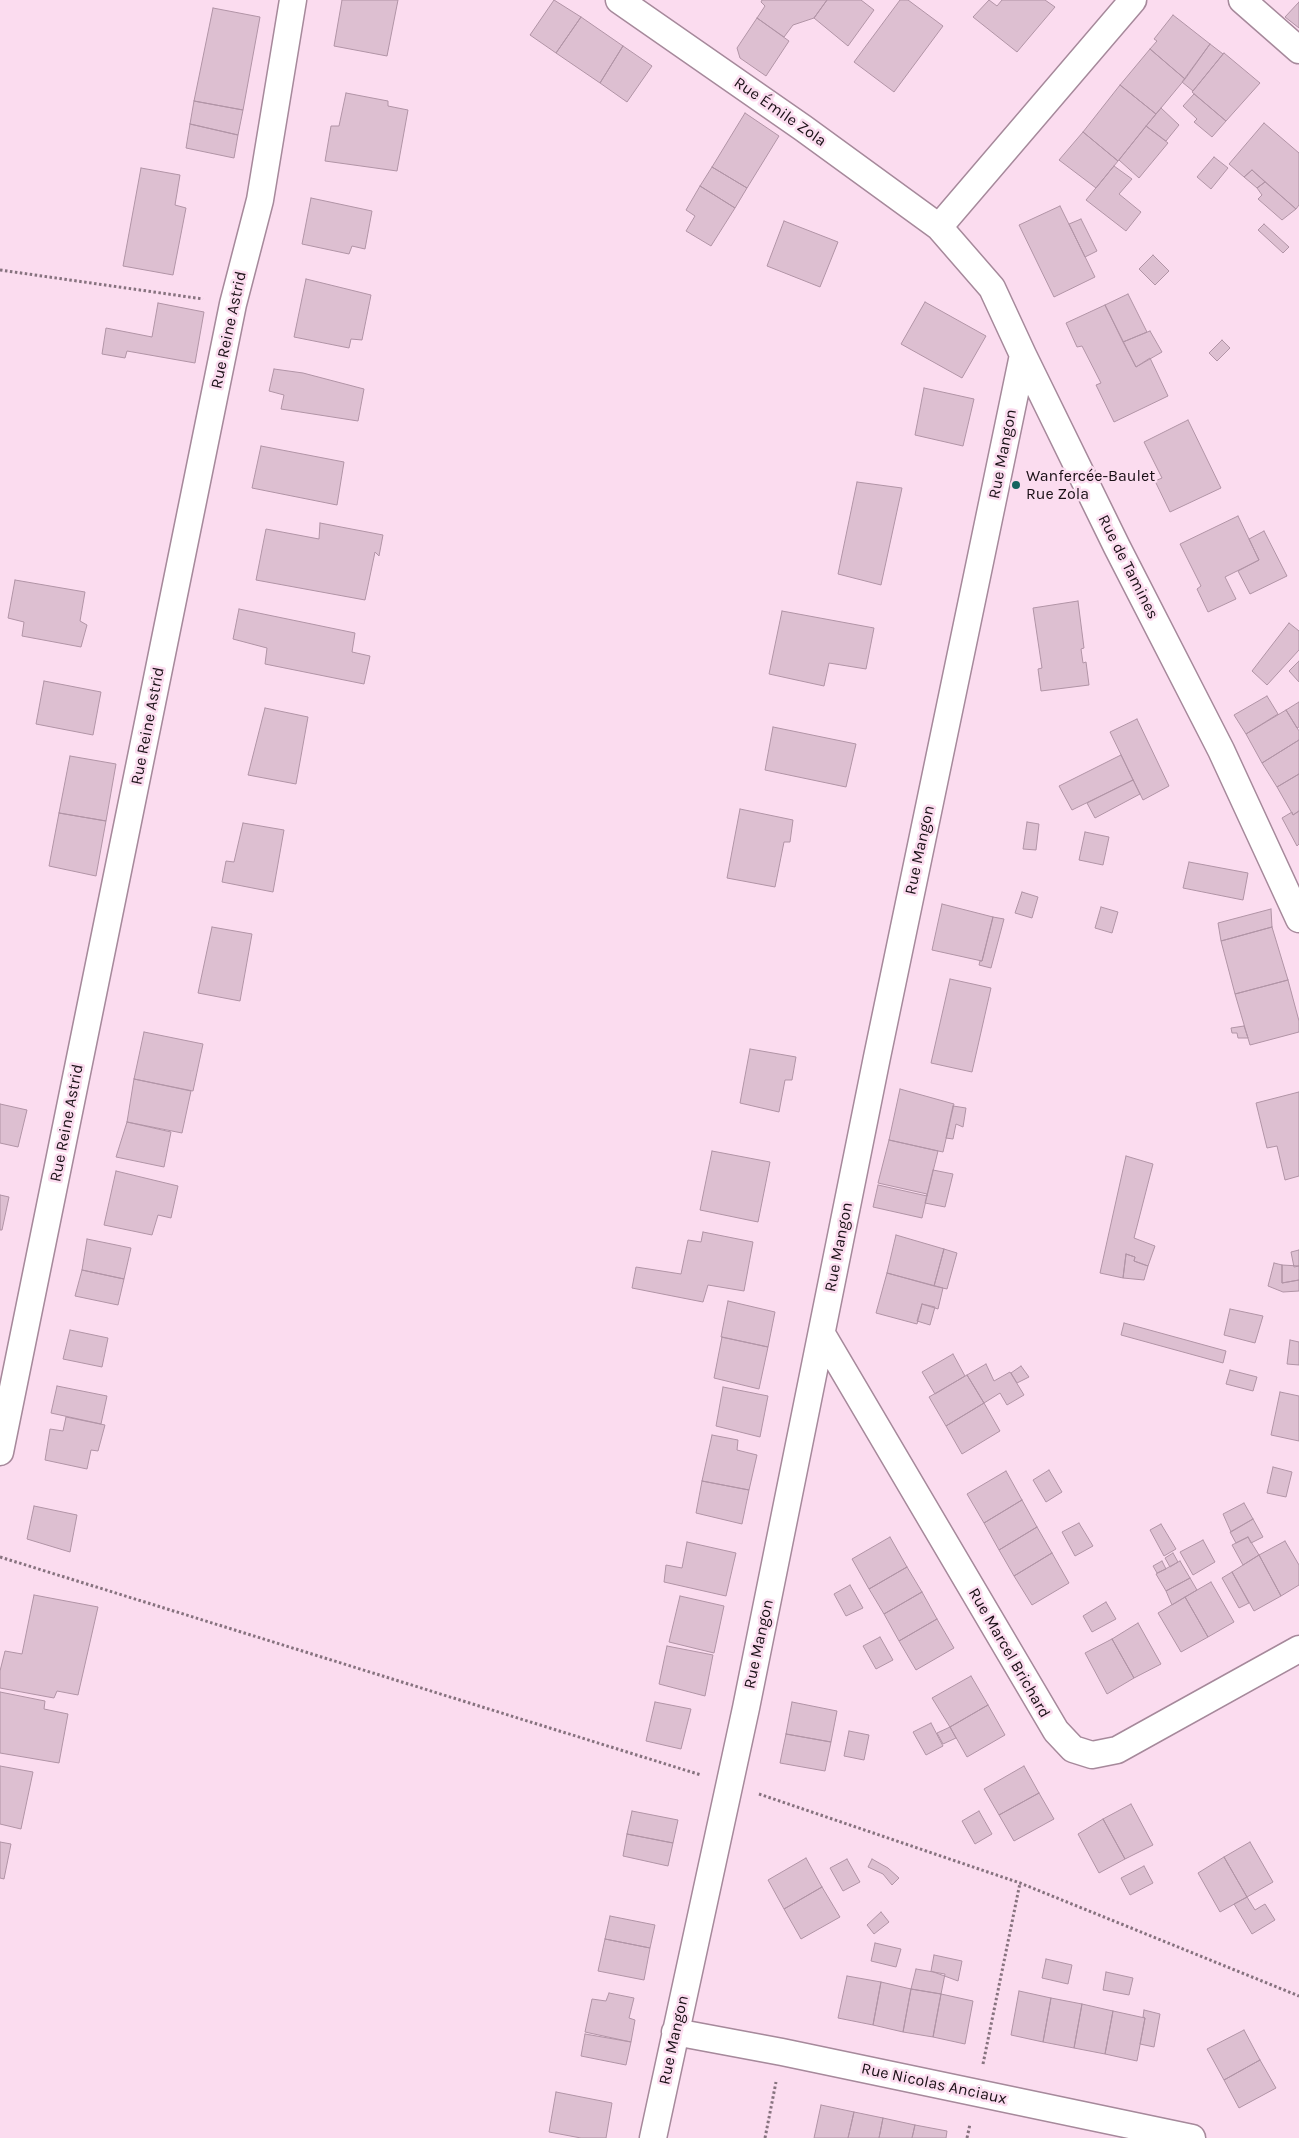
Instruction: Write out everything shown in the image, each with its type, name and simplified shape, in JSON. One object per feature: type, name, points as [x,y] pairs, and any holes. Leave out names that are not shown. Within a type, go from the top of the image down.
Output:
[{"type":"street","name":"Rue Reine Astrid","points":[[0,1452],[233,304],[260,200],[293,0]]},
{"type":"street","name":"Rue Émile Zola","points":[[619,0],[803,128],[939,228]]},
{"type":"street","points":[[939,228],[1133,0]]},
{"type":"street","points":[[1242,0],[1299,50]]},
{"type":"street","name":"Rue de Tamines","points":[[939,228],[992,288],[1117,547],[1221,750],[1299,919]]},
{"type":"street","name":"Rue Mangon","points":[[653,2138],[729,1784],[877,1057],[1023,355]]},
{"type":"street","name":"Rue Marcel Brichard","points":[[822,1334],[1056,1731],[1073,1748],[1092,1755],[1117,1750],[1299,1649]]},
{"type":"street","name":"Rue Nicolas Anciaux","points":[[675,2032],[782,2052],[1192,2138]]},
{"type":"path","points":[[0,270],[233,304]]},
{"type":"path","points":[[0,1557],[729,1784],[1020,1883],[1299,1996]]},
{"type":"path","points":[[967,2138],[1020,1883]]},
{"type":"path","points":[[765,2138],[782,2052]]},
{"type":"building","points":[[342,0],[398,0],[387,56],[334,46]]},
{"type":"building","points":[[554,0],[581,17],[556,53],[530,35]]},
{"type":"building","points":[[762,0],[827,0],[814,18],[793,25],[784,37],[757,18],[765,6],[761,2]]},
{"type":"building","points":[[827,0],[861,0],[874,10],[848,46],[814,18]]},
{"type":"building","points":[[900,0],[908,0],[943,26],[894,92],[854,62]]},
{"type":"building","points":[[989,0],[997,6],[1002,0],[1045,0],[1055,7],[1017,52],[973,17]]},
{"type":"building","points":[[1299,2],[1299,28],[1285,17]]},
{"type":"building","points":[[213,8],[260,17],[243,110],[194,101]]},
{"type":"building","points":[[1173,15],[1210,44],[1185,79],[1150,49],[1157,41],[1154,39]]},
{"type":"building","points":[[581,17],[623,46],[600,83],[556,53]]},
{"type":"building","points":[[757,18],[789,41],[766,76],[740,58],[737,48]]},
{"type":"building","points":[[1210,44],[1223,54],[1193,91],[1182,82]]},
{"type":"building","points":[[623,46],[652,66],[627,102],[600,83]]},
{"type":"building","points":[[1150,49],[1185,79],[1156,114],[1120,85]]},
{"type":"building","points":[[1224,53],[1260,83],[1226,121],[1192,92]]},
{"type":"building","points":[[1120,85],[1156,114],[1118,161],[1083,132]]},
{"type":"building","points":[[346,93],[388,101],[388,106],[408,110],[397,171],[325,161],[331,126],[339,126]]},
{"type":"building","points":[[1194,94],[1226,121],[1212,137],[1194,122],[1197,119],[1183,106]]},
{"type":"building","points":[[194,101],[243,110],[238,135],[190,124]]},
{"type":"building","points":[[1161,108],[1179,125],[1166,141],[1146,126]]},
{"type":"building","points":[[745,113],[779,136],[747,188],[712,167]]},
{"type":"building","points":[[1264,123],[1299,153],[1299,205],[1296,209],[1252,170],[1244,177],[1229,164]]},
{"type":"building","points":[[190,124],[238,135],[234,158],[186,148]]},
{"type":"building","points":[[1146,126],[1168,143],[1139,178],[1119,160]]},
{"type":"building","points":[[1083,132],[1118,161],[1096,188],[1059,160]]},
{"type":"building","points":[[1214,157],[1228,168],[1211,189],[1197,177]]},
{"type":"building","points":[[1114,166],[1132,179],[1119,194],[1141,212],[1126,231],[1086,200]]},
{"type":"building","points":[[712,167],[747,188],[735,208],[700,186]]},
{"type":"building","points":[[141,168],[180,175],[175,205],[186,208],[173,275],[123,266]]},
{"type":"building","points":[[1252,170],[1265,182],[1257,188],[1244,177]]},
{"type":"building","points":[[1265,182],[1296,209],[1282,220],[1258,199],[1262,195],[1257,188]]},
{"type":"building","points":[[700,186],[735,208],[711,246],[686,231],[695,216],[686,210]]},
{"type":"building","points":[[311,198],[372,211],[365,249],[352,246],[349,254],[302,244]]},
{"type":"building","points":[[1060,206],[1095,277],[1054,297],[1019,225]]},
{"type":"building","points":[[1081,219],[1097,251],[1085,257],[1069,224]]},
{"type":"building","points":[[784,221],[838,242],[820,287],[767,266]]},
{"type":"building","points":[[1264,224],[1289,247],[1283,253],[1258,230]]},
{"type":"building","points":[[1153,255],[1169,271],[1155,285],[1139,269]]},
{"type":"building","points":[[306,279],[371,295],[362,340],[351,339],[349,348],[294,337]]},
{"type":"building","points":[[1128,294],[1147,332],[1123,342],[1105,305]]},
{"type":"building","points":[[925,302],[986,336],[962,378],[901,344]]},
{"type":"building","points":[[158,303],[204,312],[195,363],[127,351],[125,358],[102,354],[106,328],[152,337]]},
{"type":"building","points":[[1105,305],[1136,367],[1150,358],[1168,396],[1114,422],[1096,385],[1101,383],[1082,346],[1077,347],[1066,323]]},
{"type":"building","points":[[1150,331],[1162,352],[1136,367],[1123,342]]},
{"type":"building","points":[[1222,340],[1230,348],[1217,361],[1209,353]]},
{"type":"building","points":[[274,369],[303,373],[364,389],[358,421],[281,409],[284,395],[269,391]]},
{"type":"building","points":[[924,388],[974,399],[963,446],[915,435]]},
{"type":"building","points":[[1188,420],[1221,488],[1170,512],[1155,481],[1162,478],[1144,442]]},
{"type":"building","points":[[261,446],[344,462],[337,505],[252,488]]},
{"type":"building","points":[[857,482],[902,488],[881,585],[838,574]]},
{"type":"building","points":[[1238,516],[1259,560],[1225,577],[1236,599],[1208,612],[1197,589],[1201,586],[1180,544]]},
{"type":"building","points":[[320,523],[383,535],[379,556],[375,552],[365,600],[256,580],[266,529],[319,539]]},
{"type":"building","points":[[1264,531],[1287,576],[1250,594],[1238,571],[1259,560],[1249,539]]},
{"type":"building","points":[[15,580],[85,592],[80,621],[87,625],[81,647],[22,636],[24,622],[8,618]]},
{"type":"building","points":[[1078,601],[1084,648],[1081,649],[1083,663],[1086,662],[1089,685],[1041,691],[1038,669],[1042,668],[1033,608]]},
{"type":"building","points":[[239,609],[355,633],[352,652],[370,656],[364,684],[265,664],[267,648],[233,639]]},
{"type":"building","points":[[782,611],[874,628],[866,669],[829,663],[824,686],[769,674]]},
{"type":"building","points":[[1289,623],[1299,631],[1299,650],[1267,685],[1252,671]]},
{"type":"building","points":[[1299,661],[1299,682],[1289,671]]},
{"type":"building","points":[[44,681],[101,692],[93,735],[36,724]]},
{"type":"building","points":[[1267,696],[1278,714],[1246,734],[1234,715]]},
{"type":"building","points":[[1299,702],[1299,727],[1297,728],[1286,710]]},
{"type":"building","points":[[265,708],[308,717],[296,784],[248,775]]},
{"type":"building","points":[[1286,710],[1299,731],[1299,740],[1262,763],[1246,734]]},
{"type":"building","points":[[1137,719],[1169,786],[1143,800],[1110,732]]},
{"type":"building","points":[[773,727],[856,744],[846,787],[765,770]]},
{"type":"building","points":[[1299,740],[1299,774],[1277,787],[1262,763]]},
{"type":"building","points":[[1121,755],[1133,780],[1072,810],[1059,786]]},
{"type":"building","points":[[70,756],[116,764],[106,821],[59,813]]},
{"type":"building","points":[[1299,774],[1299,811],[1293,815],[1277,787]]},
{"type":"building","points":[[1133,780],[1140,794],[1095,818],[1087,803]]},
{"type":"building","points":[[740,809],[793,820],[790,842],[784,842],[775,887],[727,878]]},
{"type":"building","points":[[1299,811],[1299,844],[1297,846],[1282,818],[1292,812],[1293,815]]},
{"type":"building","points":[[59,813],[106,821],[96,876],[49,866]]},
{"type":"building","points":[[1027,822],[1039,824],[1036,850],[1023,849]]},
{"type":"building","points":[[243,823],[284,830],[273,892],[222,882],[226,861],[234,862]]},
{"type":"building","points":[[1085,832],[1109,837],[1103,865],[1079,860]]},
{"type":"building","points":[[1189,862],[1248,873],[1243,900],[1183,888]]},
{"type":"building","points":[[1022,892],[1038,897],[1032,918],[1015,913]]},
{"type":"building","points":[[942,904],[993,917],[982,961],[932,950]]},
{"type":"building","points":[[1101,907],[1118,912],[1112,933],[1095,928]]},
{"type":"building","points":[[1271,909],[1272,927],[1221,941],[1218,923]]},
{"type":"building","points":[[993,917],[1004,919],[991,968],[979,965],[980,961],[982,961]]},
{"type":"building","points":[[212,927],[252,934],[240,1001],[198,993]]},
{"type":"building","points":[[1272,927],[1288,980],[1235,994],[1221,941]]},
{"type":"building","points":[[950,979],[991,988],[972,1072],[931,1063]]},
{"type":"building","points":[[1288,980],[1299,1021],[1299,1032],[1250,1045],[1235,994]]},
{"type":"building","points":[[1244,1026],[1248,1038],[1238,1038],[1237,1033],[1232,1033],[1231,1028]]},
{"type":"building","points":[[144,1032],[203,1044],[193,1091],[134,1079]]},
{"type":"building","points":[[750,1049],[796,1057],[792,1080],[785,1080],[779,1112],[740,1103]]},
{"type":"building","points":[[134,1079],[191,1091],[182,1133],[127,1122]]},
{"type":"building","points":[[900,1089],[954,1104],[943,1152],[889,1140]]},
{"type":"building","points":[[1299,1092],[1299,1176],[1285,1180],[1277,1146],[1267,1148],[1256,1103]]},
{"type":"building","points":[[0,1104],[27,1110],[18,1147],[0,1143]]},
{"type":"building","points":[[953,1106],[966,1108],[963,1127],[956,1124],[953,1139],[946,1138]]},
{"type":"building","points":[[127,1122],[171,1132],[164,1167],[116,1157]]},
{"type":"building","points":[[889,1140],[938,1151],[927,1196],[927,1194],[878,1183]]},
{"type":"building","points":[[712,1151],[770,1162],[758,1222],[700,1210]]},
{"type":"building","points":[[1126,1156],[1153,1164],[1134,1238],[1155,1246],[1148,1266],[1134,1261],[1135,1257],[1126,1254],[1123,1278],[1100,1273]]},
{"type":"building","points":[[933,1170],[953,1174],[945,1207],[925,1203]]},
{"type":"building","points":[[116,1171],[178,1186],[171,1218],[158,1215],[152,1235],[104,1225]]},
{"type":"building","points":[[878,1185],[927,1196],[922,1218],[873,1207]]},
{"type":"building","points":[[0,1195],[9,1197],[2,1230],[0,1230]]},
{"type":"building","points":[[703,1232],[753,1242],[744,1291],[708,1285],[703,1302],[632,1288],[636,1267],[681,1274],[688,1240],[701,1242]]},
{"type":"building","points":[[896,1235],[944,1249],[934,1286],[887,1273]]},
{"type":"building","points":[[87,1239],[131,1248],[124,1279],[82,1270]]},
{"type":"building","points":[[944,1249],[957,1253],[947,1289],[934,1286]]},
{"type":"building","points":[[1299,1250],[1299,1266],[1294,1267],[1291,1252]]},
{"type":"building","points":[[1126,1254],[1135,1257],[1134,1261],[1148,1266],[1144,1280],[1123,1278]]},
{"type":"building","points":[[1274,1263],[1282,1265],[1282,1283],[1299,1280],[1299,1291],[1283,1292],[1268,1286]]},
{"type":"building","points":[[1282,1265],[1299,1266],[1299,1280],[1282,1283]]},
{"type":"building","points":[[82,1270],[124,1279],[118,1305],[75,1296]]},
{"type":"building","points":[[887,1273],[943,1288],[938,1309],[922,1304],[917,1324],[876,1313]]},
{"type":"building","points":[[728,1301],[775,1312],[768,1347],[721,1337]]},
{"type":"building","points":[[922,1304],[935,1307],[930,1325],[917,1321]]},
{"type":"building","points":[[1230,1309],[1263,1316],[1255,1343],[1224,1335]]},
{"type":"building","points":[[1124,1323],[1226,1351],[1223,1363],[1121,1335]]},
{"type":"building","points":[[70,1330],[108,1338],[102,1367],[63,1359]]},
{"type":"building","points":[[722,1337],[768,1347],[759,1389],[714,1378]]},
{"type":"building","points":[[1290,1340],[1299,1342],[1299,1365],[1287,1364]]},
{"type":"building","points":[[953,1354],[965,1376],[935,1394],[922,1372]]},
{"type":"building","points":[[986,1364],[994,1381],[1010,1372],[1024,1395],[1007,1405],[1000,1393],[984,1403],[967,1375]]},
{"type":"building","points":[[1021,1366],[1029,1377],[1017,1383],[1011,1373]]},
{"type":"building","points":[[1230,1370],[1257,1377],[1253,1391],[1226,1384]]},
{"type":"building","points":[[967,1375],[984,1403],[946,1426],[929,1397]]},
{"type":"building","points":[[57,1386],[107,1396],[101,1424],[51,1413]]},
{"type":"building","points":[[723,1387],[768,1396],[760,1437],[716,1426]]},
{"type":"building","points":[[1280,1392],[1299,1396],[1299,1441],[1271,1435]]},
{"type":"building","points":[[984,1403],[1000,1431],[962,1454],[946,1426]]},
{"type":"building","points":[[66,1417],[105,1425],[98,1451],[91,1450],[87,1469],[45,1460],[50,1429],[63,1431]]},
{"type":"building","points":[[712,1435],[738,1440],[737,1450],[757,1455],[749,1490],[702,1481]]},
{"type":"building","points":[[1273,1467],[1292,1472],[1286,1497],[1267,1493]]},
{"type":"building","points":[[1049,1470],[1062,1492],[1046,1502],[1033,1480]]},
{"type":"building","points":[[1006,1471],[1022,1500],[984,1523],[967,1494]]},
{"type":"building","points":[[702,1481],[749,1490],[742,1524],[696,1513]]},
{"type":"building","points":[[1022,1500],[1037,1527],[999,1550],[984,1523]]},
{"type":"building","points":[[1244,1503],[1253,1519],[1231,1532],[1223,1514]]},
{"type":"building","points":[[34,1506],[77,1515],[70,1552],[27,1539]]},
{"type":"building","points":[[1253,1519],[1263,1537],[1251,1543],[1248,1537],[1236,1543],[1230,1532]]},
{"type":"building","points":[[1079,1523],[1093,1546],[1075,1556],[1062,1532]]},
{"type":"building","points":[[1161,1524],[1176,1549],[1164,1556],[1150,1530]]},
{"type":"building","points":[[1037,1527],[1052,1553],[1014,1576],[999,1550]]},
{"type":"building","points":[[890,1537],[907,1567],[869,1589],[852,1559]]},
{"type":"building","points":[[1248,1537],[1259,1555],[1243,1565],[1232,1545]]},
{"type":"building","points":[[1203,1540],[1215,1562],[1193,1575],[1180,1552]]},
{"type":"building","points":[[1285,1541],[1299,1565],[1299,1585],[1281,1596],[1259,1555]]},
{"type":"building","points":[[687,1542],[736,1553],[726,1596],[664,1582],[666,1565],[682,1568]]},
{"type":"building","points":[[1052,1553],[1069,1583],[1032,1605],[1014,1576]]},
{"type":"building","points":[[1173,1553],[1178,1562],[1170,1567],[1165,1558]]},
{"type":"building","points":[[1259,1555],[1281,1596],[1254,1611],[1232,1572]]},
{"type":"building","points":[[1162,1561],[1166,1569],[1157,1573],[1153,1566]]},
{"type":"building","points":[[1180,1561],[1190,1578],[1166,1591],[1156,1574]]},
{"type":"building","points":[[907,1567],[922,1592],[884,1614],[869,1589]]},
{"type":"building","points":[[1232,1572],[1249,1603],[1239,1608],[1222,1578]]},
{"type":"building","points":[[1190,1578],[1197,1590],[1172,1605],[1166,1591]]},
{"type":"building","points":[[1211,1582],[1234,1622],[1208,1637],[1185,1597]]},
{"type":"building","points":[[850,1585],[863,1608],[846,1616],[834,1594]]},
{"type":"building","points":[[922,1592],[937,1619],[899,1641],[884,1614]]},
{"type":"building","points":[[34,1595],[98,1607],[78,1695],[57,1691],[54,1698],[0,1688],[0,1671],[5,1651],[22,1654]]},
{"type":"building","points":[[680,1596],[724,1606],[714,1653],[669,1642]]},
{"type":"building","points":[[1185,1597],[1208,1637],[1181,1652],[1158,1613]]},
{"type":"building","points":[[1106,1602],[1116,1619],[1092,1632],[1083,1616]]},
{"type":"building","points":[[937,1619],[954,1648],[916,1670],[899,1641]]},
{"type":"building","points":[[1138,1623],[1161,1664],[1134,1678],[1112,1639]]},
{"type":"building","points":[[880,1637],[893,1660],[876,1669],[863,1646]]},
{"type":"building","points":[[1112,1639],[1134,1678],[1107,1694],[1085,1653]]},
{"type":"building","points":[[667,1646],[713,1655],[705,1696],[659,1684]]},
{"type":"building","points":[[971,1676],[988,1705],[950,1727],[932,1698]]},
{"type":"building","points":[[0,1692],[45,1701],[44,1709],[68,1714],[59,1763],[0,1753]]},
{"type":"building","points":[[655,1702],[691,1709],[681,1749],[646,1741]]},
{"type":"building","points":[[792,1702],[837,1711],[831,1742],[786,1734]]},
{"type":"building","points":[[988,1705],[1005,1735],[967,1757],[950,1727]]},
{"type":"building","points":[[931,1723],[943,1746],[926,1755],[913,1732]]},
{"type":"building","points":[[950,1727],[956,1738],[943,1744],[937,1733]]},
{"type":"building","points":[[849,1731],[869,1735],[864,1760],[844,1756]]},
{"type":"building","points":[[786,1734],[831,1742],[825,1771],[780,1763]]},
{"type":"building","points":[[0,1766],[33,1772],[21,1829],[0,1824]]},
{"type":"building","points":[[1024,1766],[1039,1793],[999,1815],[984,1789]]},
{"type":"building","points":[[1039,1793],[1054,1819],[1014,1841],[999,1815]]},
{"type":"building","points":[[1131,1804],[1153,1845],[1125,1859],[1103,1819]]},
{"type":"building","points":[[632,1811],[678,1820],[673,1843],[627,1834]]},
{"type":"building","points":[[979,1811],[992,1834],[975,1844],[962,1821]]},
{"type":"building","points":[[1103,1819],[1125,1859],[1099,1873],[1078,1834]]},
{"type":"building","points":[[627,1834],[673,1843],[668,1866],[623,1856]]},
{"type":"building","points":[[0,1842],[11,1844],[4,1879],[0,1878]]},
{"type":"building","points":[[1250,1842],[1273,1882],[1247,1897],[1224,1857]]},
{"type":"building","points":[[1224,1857],[1247,1897],[1220,1912],[1198,1873]]},
{"type":"building","points":[[806,1858],[822,1887],[784,1909],[768,1880]]},
{"type":"building","points":[[847,1859],[860,1882],[843,1891],[830,1868]]},
{"type":"building","points":[[872,1859],[888,1868],[899,1878],[892,1885],[883,1874],[868,1867]]},
{"type":"building","points":[[1144,1866],[1153,1883],[1130,1895],[1121,1878]]},
{"type":"building","points":[[822,1887],[840,1917],[801,1939],[784,1909]]},
{"type":"building","points":[[1247,1897],[1255,1910],[1265,1904],[1275,1920],[1252,1934],[1234,1904]]},
{"type":"building","points":[[881,1912],[889,1922],[874,1934],[867,1925]]},
{"type":"building","points":[[610,1916],[655,1925],[650,1948],[605,1939]]},
{"type":"building","points":[[605,1939],[650,1948],[644,1980],[598,1971]]},
{"type":"building","points":[[875,1943],[901,1949],[896,1967],[871,1961]]},
{"type":"building","points":[[934,1955],[962,1961],[958,1981],[931,1971]]},
{"type":"building","points":[[1046,1959],[1072,1965],[1068,1984],[1042,1978]]},
{"type":"building","points":[[916,1969],[945,1974],[941,1994],[911,1989]]},
{"type":"building","points":[[1106,1972],[1133,1978],[1129,1995],[1103,1990]]},
{"type":"building","points":[[847,1976],[881,1982],[873,2025],[838,2018]]},
{"type":"building","points":[[881,1982],[911,1989],[903,2032],[873,2025]]},
{"type":"building","points":[[911,1989],[941,1994],[933,2037],[903,2032]]},
{"type":"building","points":[[1019,1991],[1051,1998],[1043,2042],[1011,2035]]},
{"type":"building","points":[[609,1993],[634,1998],[629,2018],[635,2020],[631,2042],[585,2032],[592,1999],[606,2001]]},
{"type":"building","points":[[941,1994],[973,2001],[965,2044],[933,2037]]},
{"type":"building","points":[[1051,1998],[1082,2004],[1074,2048],[1043,2042]]},
{"type":"building","points":[[1082,2004],[1113,2011],[1105,2054],[1074,2048]]},
{"type":"building","points":[[1144,2010],[1160,2014],[1154,2047],[1140,2044],[1145,2018],[1143,2017]]},
{"type":"building","points":[[1113,2011],[1145,2018],[1137,2061],[1105,2054]]},
{"type":"building","points":[[1244,2030],[1260,2060],[1224,2080],[1207,2049]]},
{"type":"building","points":[[585,2034],[631,2042],[626,2065],[581,2056]]},
{"type":"building","points":[[1260,2060],[1276,2088],[1239,2108],[1224,2080]]},
{"type":"building","points":[[556,2092],[612,2103],[606,2138],[581,2138],[549,2132]]},
{"type":"building","points":[[821,2105],[854,2112],[848,2138],[814,2138]]},
{"type":"building","points":[[854,2112],[883,2118],[879,2138],[848,2138]]},
{"type":"building","points":[[883,2118],[915,2125],[912,2138],[879,2138]]},
{"type":"building","points":[[915,2125],[947,2131],[946,2138],[912,2138]]},
{"type":"place","name":"Wanfercée-Baulet Rue Zola","points":[[1016,485]]}]
